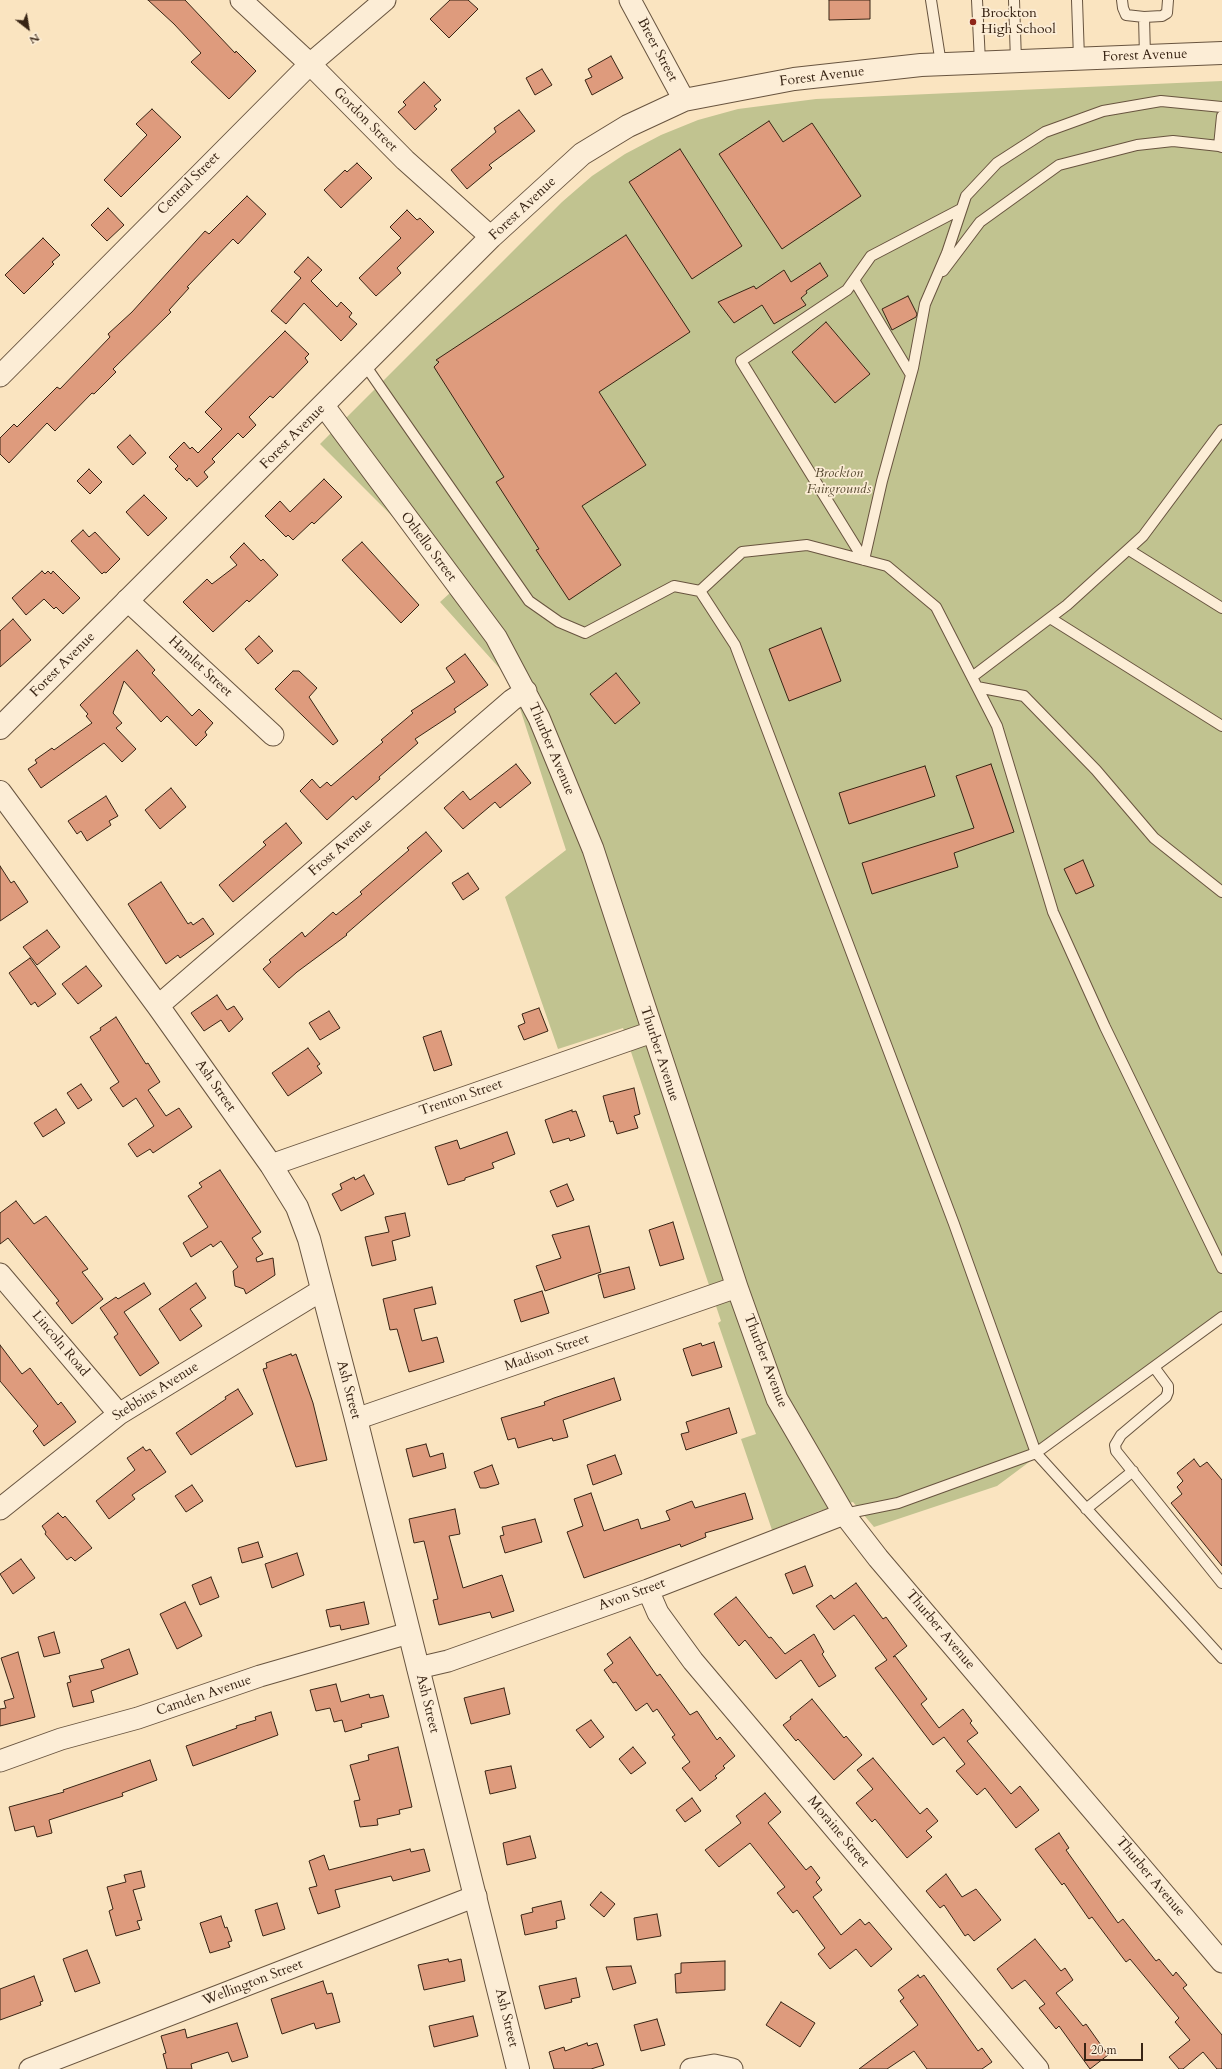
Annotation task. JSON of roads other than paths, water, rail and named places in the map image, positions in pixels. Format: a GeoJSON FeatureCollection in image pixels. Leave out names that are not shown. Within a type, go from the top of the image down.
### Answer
{"type":"FeatureCollection","features":[{"type":"Feature","properties":{"kind":"street","name":"Gordon Street"},"geometry":{"type":"LineString","coordinates":[[241,0],[310,64],[405,160],[491,237]]}},
{"type":"Feature","properties":{"kind":"street","name":"Central Street"},"geometry":{"type":"LineString","coordinates":[[0,376],[310,64],[385,0]]}},
{"type":"Feature","properties":{"kind":"street","name":"Breer Street"},"geometry":{"type":"LineString","coordinates":[[630,0],[684,100]]}},
{"type":"Feature","properties":{"kind":"street","name":"Forest Avenue"},"geometry":{"type":"LineString","coordinates":[[0,728],[127,600],[365,365],[491,237],[582,154],[628,126],[684,100],[794,78],[941,64],[1222,53]]}},
{"type":"Feature","properties":{"kind":"street","name":"Othello Street"},"geometry":{"type":"LineString","coordinates":[[324,406],[496,637],[526,691]]}},
{"type":"Feature","properties":{"kind":"street","name":"Hamlet Street"},"geometry":{"type":"LineString","coordinates":[[127,600],[273,734]]}},
{"type":"Feature","properties":{"kind":"street","name":"Frost Avenue"},"geometry":{"type":"LineString","coordinates":[[158,1006],[512,700],[526,691]]}},
{"type":"Feature","properties":{"kind":"street","name":"Thurber Avenue"},"geometry":{"type":"LineString","coordinates":[[526,691],[539,718],[593,849],[737,1287],[777,1399],[844,1514],[878,1558],[1222,1962]]}},
{"type":"Feature","properties":{"kind":"street","name":"Ash Street"},"geometry":{"type":"LineString","coordinates":[[0,792],[158,1006],[271,1165],[297,1207],[310,1239],[476,1896],[518,2069]]}},
{"type":"Feature","properties":{"kind":"street","name":"Trenton Street"},"geometry":{"type":"LineString","coordinates":[[271,1165],[652,1032]]}},
{"type":"Feature","properties":{"kind":"street","name":"Lincoln Road"},"geometry":{"type":"LineString","coordinates":[[0,1274],[119,1414]]}},
{"type":"Feature","properties":{"kind":"street","name":"Madison Street"},"geometry":{"type":"LineString","coordinates":[[356,1419],[737,1287]]}},
{"type":"Feature","properties":{"kind":"street","name":"Stebbins Avenue"},"geometry":{"type":"LineString","coordinates":[[0,1509],[119,1414],[322,1290]]}},
{"type":"Feature","properties":{"kind":"street","name":"Avon Street"},"geometry":{"type":"LineString","coordinates":[[418,1668],[448,1661],[648,1590],[844,1514]]}},
{"type":"Feature","properties":{"kind":"street","name":"Moraine Street"},"geometry":{"type":"LineString","coordinates":[[648,1590],[658,1613],[693,1661],[1038,2069]]}},
{"type":"Feature","properties":{"kind":"street","name":"Camden Avenue"},"geometry":{"type":"LineString","coordinates":[[0,1761],[61,1739],[138,1718],[260,1676],[409,1633]]}},
{"type":"Feature","properties":{"kind":"street","name":"Wellington Street"},"geometry":{"type":"LineString","coordinates":[[30,2069],[476,1896]]}},
{"type":"Feature","properties":{"kind":"street"},"geometry":{"type":"LineString","coordinates":[[692,2069],[714,2065],[732,2069]]}},
{"type":"Feature","properties":{"kind":"lane"},"geometry":{"type":"LineString","coordinates":[[931,0],[941,64]]}},
{"type":"Feature","properties":{"kind":"lane"},"geometry":{"type":"LineString","coordinates":[[977,0],[980,62]]}},
{"type":"Feature","properties":{"kind":"lane"},"geometry":{"type":"LineString","coordinates":[[1014,0],[1016,61]]}},
{"type":"Feature","properties":{"kind":"lane"},"geometry":{"type":"LineString","coordinates":[[1076,0],[1079,58]]}},
{"type":"Feature","properties":{"kind":"lane"},"geometry":{"type":"LineString","coordinates":[[1122,0],[1126,15],[1144,17],[1162,16],[1167,13],[1168,0]]}},
{"type":"Feature","properties":{"kind":"lane"},"geometry":{"type":"LineString","coordinates":[[1144,17],[1145,56]]}},
{"type":"Feature","properties":{"kind":"lane"},"geometry":{"type":"LineString","coordinates":[[864,560],[882,481],[911,375],[924,304],[947,252],[966,196],[997,163],[1046,132],[1103,111],[1161,101],[1222,108]]}},
{"type":"Feature","properties":{"kind":"lane"},"geometry":{"type":"LineString","coordinates":[[932,287],[980,222],[1059,165],[1137,145],[1173,142],[1220,146],[1222,116]]}},
{"type":"Feature","properties":{"kind":"lane"},"geometry":{"type":"LineString","coordinates":[[864,560],[742,362],[847,290],[871,256],[961,209]]}},
{"type":"Feature","properties":{"kind":"lane"},"geometry":{"type":"LineString","coordinates":[[854,280],[911,375]]}},
{"type":"Feature","properties":{"kind":"lane"},"geometry":{"type":"LineString","coordinates":[[365,365],[529,602],[559,622],[585,633],[674,586],[700,591],[735,646],[954,1224],[1036,1453],[1222,1658]]}},
{"type":"Feature","properties":{"kind":"lane"},"geometry":{"type":"LineString","coordinates":[[972,677],[1068,605],[1143,536],[1222,430]]}},
{"type":"Feature","properties":{"kind":"lane"},"geometry":{"type":"LineString","coordinates":[[700,591],[742,552],[808,545],[887,566],[936,607],[997,726],[1053,912],[1105,1027],[1222,1268]]}},
{"type":"Feature","properties":{"kind":"lane"},"geometry":{"type":"LineString","coordinates":[[1128,550],[1222,608]]}},
{"type":"Feature","properties":{"kind":"lane"},"geometry":{"type":"LineString","coordinates":[[1050,618],[1222,726]]}},
{"type":"Feature","properties":{"kind":"lane"},"geometry":{"type":"LineString","coordinates":[[977,687],[1024,696],[1096,770],[1154,838],[1222,892]]}},
{"type":"Feature","properties":{"kind":"lane"},"geometry":{"type":"LineString","coordinates":[[844,1514],[898,1503],[1036,1453],[1222,1317]]}},
{"type":"Feature","properties":{"kind":"lane"},"geometry":{"type":"LineString","coordinates":[[1154,1367],[1168,1386],[1166,1397],[1121,1435],[1115,1445],[1116,1451],[1222,1583]]}},
{"type":"Feature","properties":{"kind":"lane"},"geometry":{"type":"LineString","coordinates":[[1086,1509],[1133,1471]]}},
{"type":"Feature","properties":{"kind":"place","name":"Brockton High School"},"geometry":{"type":"Point","coordinates":[973,22]}},
{"type":"Feature","properties":{"kind":"park label","name":"Brockton Fairgrounds"},"geometry":{"type":"Point","coordinates":[839,482]}}]}
